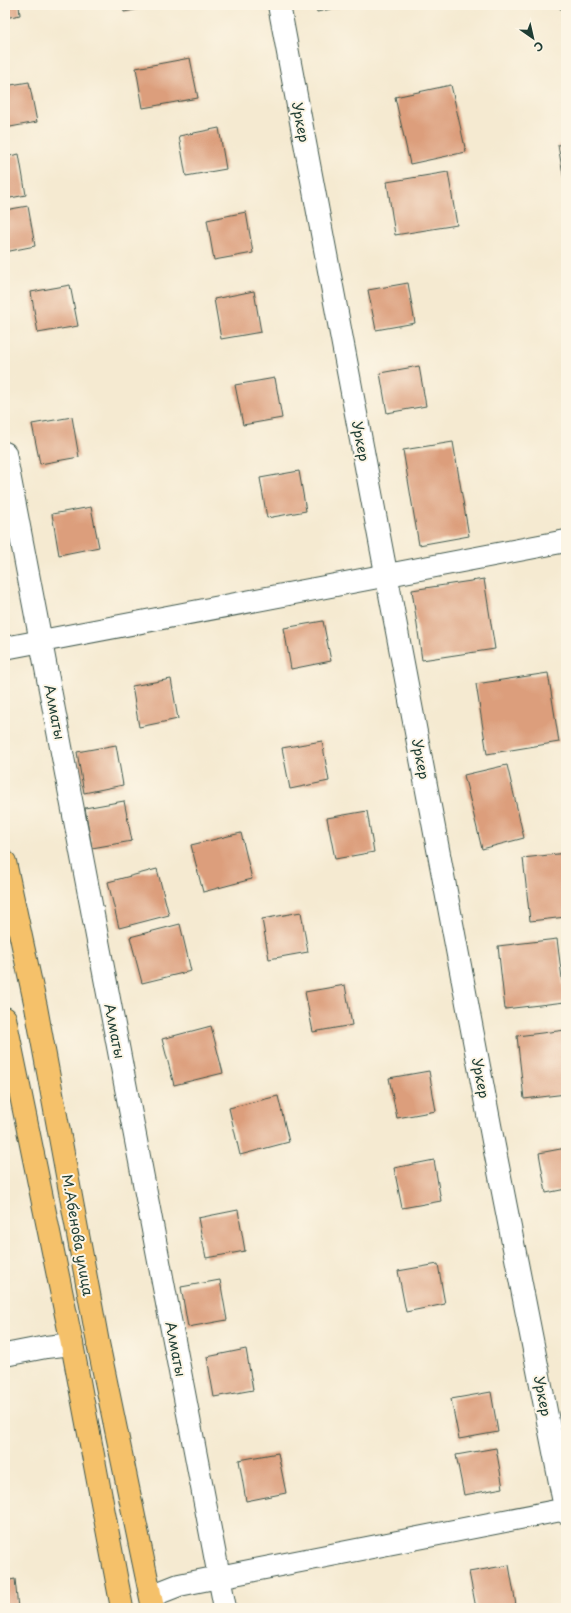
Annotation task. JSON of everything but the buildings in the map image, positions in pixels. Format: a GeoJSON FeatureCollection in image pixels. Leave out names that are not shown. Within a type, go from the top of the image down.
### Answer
{"type":"FeatureCollection","features":[{"type":"Feature","properties":{"kind":"main road","name":"М.Абенова улица"},"geometry":{"type":"LineString","coordinates":[[5,862],[36,1007],[98,1343],[152,1602]]}},
{"type":"Feature","properties":{"kind":"main road","name":"М.Абенова улица"},"geometry":{"type":"LineString","coordinates":[[5,1018],[72,1344],[122,1608]]}},
{"type":"Feature","properties":{"kind":"street","name":"Уркер"},"geometry":{"type":"LineString","coordinates":[[279,5],[495,1148],[566,1510]]}},
{"type":"Feature","properties":{"kind":"street","name":"Алматы"},"geometry":{"type":"LineString","coordinates":[[5,454],[225,1608]]}},
{"type":"Feature","properties":{"kind":"street"},"geometry":{"type":"LineString","coordinates":[[5,648],[566,541]]}},
{"type":"Feature","properties":{"kind":"street"},"geometry":{"type":"LineString","coordinates":[[5,1355],[46,1347],[72,1344]]}},
{"type":"Feature","properties":{"kind":"street"},"geometry":{"type":"LineString","coordinates":[[152,1602],[179,1585],[566,1510]]}}]}
